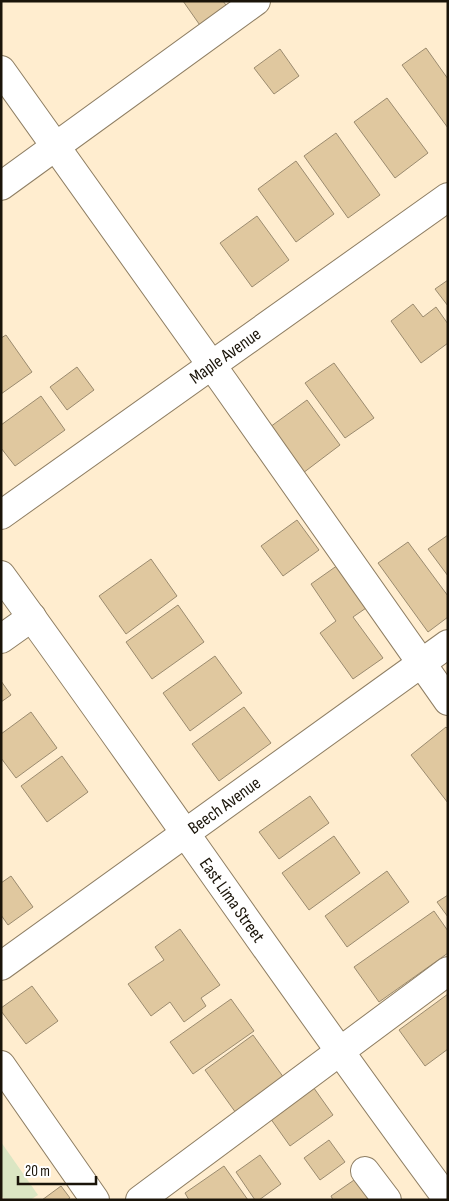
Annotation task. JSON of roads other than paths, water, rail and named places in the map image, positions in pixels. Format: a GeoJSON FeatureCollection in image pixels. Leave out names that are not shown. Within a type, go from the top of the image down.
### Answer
{"type":"FeatureCollection","features":[{"type":"Feature","properties":{"kind":"street"},"geometry":{"type":"LineString","coordinates":[[1,186],[256,1]]}},
{"type":"Feature","properties":{"kind":"street"},"geometry":{"type":"LineString","coordinates":[[1,70],[212,365],[448,701]]}},
{"type":"Feature","properties":{"kind":"street","name":"Maple Avenue"},"geometry":{"type":"LineString","coordinates":[[1,514],[448,197]]}},
{"type":"Feature","properties":{"kind":"street","name":"East Lima Street"},"geometry":{"type":"LineString","coordinates":[[1,575],[340,1051],[435,1195]]}},
{"type":"Feature","properties":{"kind":"street"},"geometry":{"type":"LineString","coordinates":[[1,639],[32,617]]}},
{"type":"Feature","properties":{"kind":"street","name":"Beech Avenue"},"geometry":{"type":"LineString","coordinates":[[1,966],[448,644]]}},
{"type":"Feature","properties":{"kind":"street"},"geometry":{"type":"LineString","coordinates":[[140,1200],[448,971]]}},
{"type":"Feature","properties":{"kind":"street"},"geometry":{"type":"LineString","coordinates":[[1,1065],[95,1200]]}},
{"type":"Feature","properties":{"kind":"street"},"geometry":{"type":"LineString","coordinates":[[365,1171],[387,1200]]}}]}
